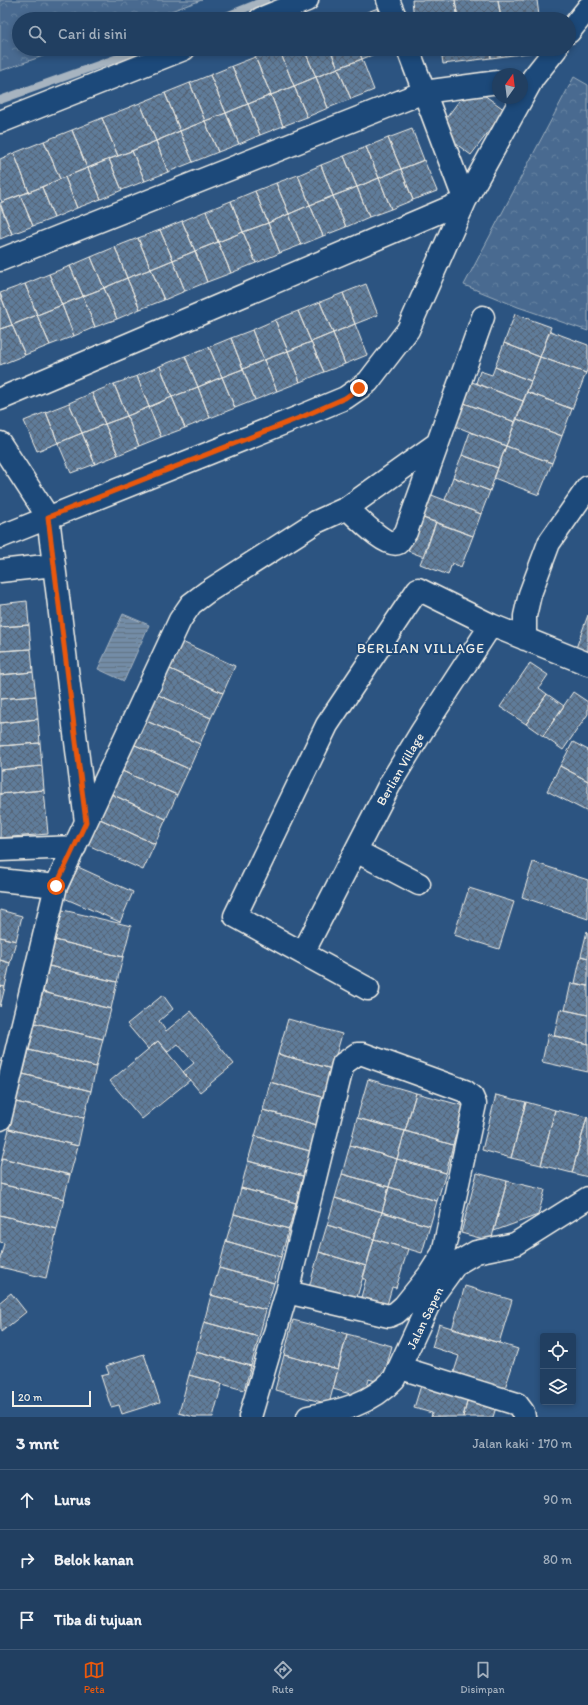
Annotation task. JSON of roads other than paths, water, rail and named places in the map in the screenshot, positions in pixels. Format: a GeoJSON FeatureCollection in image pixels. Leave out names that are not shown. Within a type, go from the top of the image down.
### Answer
{"type":"FeatureCollection","features":[{"type":"Feature","properties":{"kind":"street"},"geometry":{"type":"LineString","coordinates":[[277,12],[307,0]]}},
{"type":"Feature","properties":{"kind":"street"},"geometry":{"type":"LineString","coordinates":[[388,0],[393,12]]}},
{"type":"Feature","properties":{"kind":"street"},"geometry":{"type":"LineString","coordinates":[[576,23],[588,8]]}},
{"type":"Feature","properties":{"kind":"street"},"geometry":{"type":"LineString","coordinates":[[0,122],[166,56]]}},
{"type":"Feature","properties":{"kind":"street"},"geometry":{"type":"LineString","coordinates":[[411,56],[465,201]]}},
{"type":"Feature","properties":{"kind":"street"},"geometry":{"type":"LineString","coordinates":[[528,79],[549,56]]}},
{"type":"Feature","properties":{"kind":"street"},"geometry":{"type":"LineString","coordinates":[[0,260],[424,92],[492,83]]}},
{"type":"Feature","properties":{"kind":"street"},"geometry":{"type":"LineString","coordinates":[[0,537],[304,416],[345,398],[368,382],[408,330],[465,201],[515,104]]}},
{"type":"Feature","properties":{"kind":"street"},"geometry":{"type":"LineString","coordinates":[[0,399],[465,201]]}},
{"type":"Feature","properties":{"kind":"street"},"geometry":{"type":"LineString","coordinates":[[347,508],[380,538],[392,544],[398,543],[406,532],[483,317]]}},
{"type":"Feature","properties":{"kind":"street"},"geometry":{"type":"LineString","coordinates":[[0,443],[48,517],[86,822]]}},
{"type":"Feature","properties":{"kind":"street"},"geometry":{"type":"LineString","coordinates":[[0,1119],[56,886],[180,620],[191,604],[207,592],[316,522],[347,508],[438,444]]}},
{"type":"Feature","properties":{"kind":"street"},"geometry":{"type":"LineString","coordinates":[[525,639],[525,616],[530,594],[549,543],[588,487]]}},
{"type":"Feature","properties":{"kind":"street"},"geometry":{"type":"LineString","coordinates":[[0,570],[54,565]]}},
{"type":"Feature","properties":{"kind":"street"},"geometry":{"type":"LineString","coordinates":[[368,989],[235,916],[327,725],[418,589],[491,625],[588,664]]}},
{"type":"Feature","properties":{"kind":"street","name":"Berlian Village"},"geometry":{"type":"LineString","coordinates":[[303,953],[395,776],[491,625]]}},
{"type":"Feature","properties":{"kind":"street"},"geometry":{"type":"LineString","coordinates":[[0,850],[75,847]]}},
{"type":"Feature","properties":{"kind":"street"},"geometry":{"type":"LineString","coordinates":[[356,851],[419,884]]}},
{"type":"Feature","properties":{"kind":"street"},"geometry":{"type":"LineString","coordinates":[[0,880],[56,886]]}},
{"type":"Feature","properties":{"kind":"street"},"geometry":{"type":"LineString","coordinates":[[250,1417],[287,1292],[343,1064],[357,1054],[363,1054],[465,1091],[472,1097],[475,1104],[443,1253],[429,1275],[404,1306],[396,1313],[389,1316],[287,1292]]}},
{"type":"Feature","properties":{"kind":"street","name":"Jalan Sapen"},"geometry":{"type":"LineString","coordinates":[[308,1417],[336,1412],[364,1403],[384,1390],[394,1380],[401,1368],[432,1297],[456,1264],[476,1252],[515,1244],[588,1198]]}},
{"type":"Feature","properties":{"kind":"street"},"geometry":{"type":"LineString","coordinates":[[401,1368],[517,1404],[523,1412],[524,1417]]}},
{"type":"Feature","properties":{"kind":"waterway"},"geometry":{"type":"LineString","coordinates":[[236,12],[266,0]]}},
{"type":"Feature","properties":{"kind":"waterway"},"geometry":{"type":"LineString","coordinates":[[0,100],[123,56]]}},
{"type":"Feature","properties":{"kind":"district","name":"BERLIAN VILLAGE"},"geometry":{"type":"Point","coordinates":[421,648]}}]}
